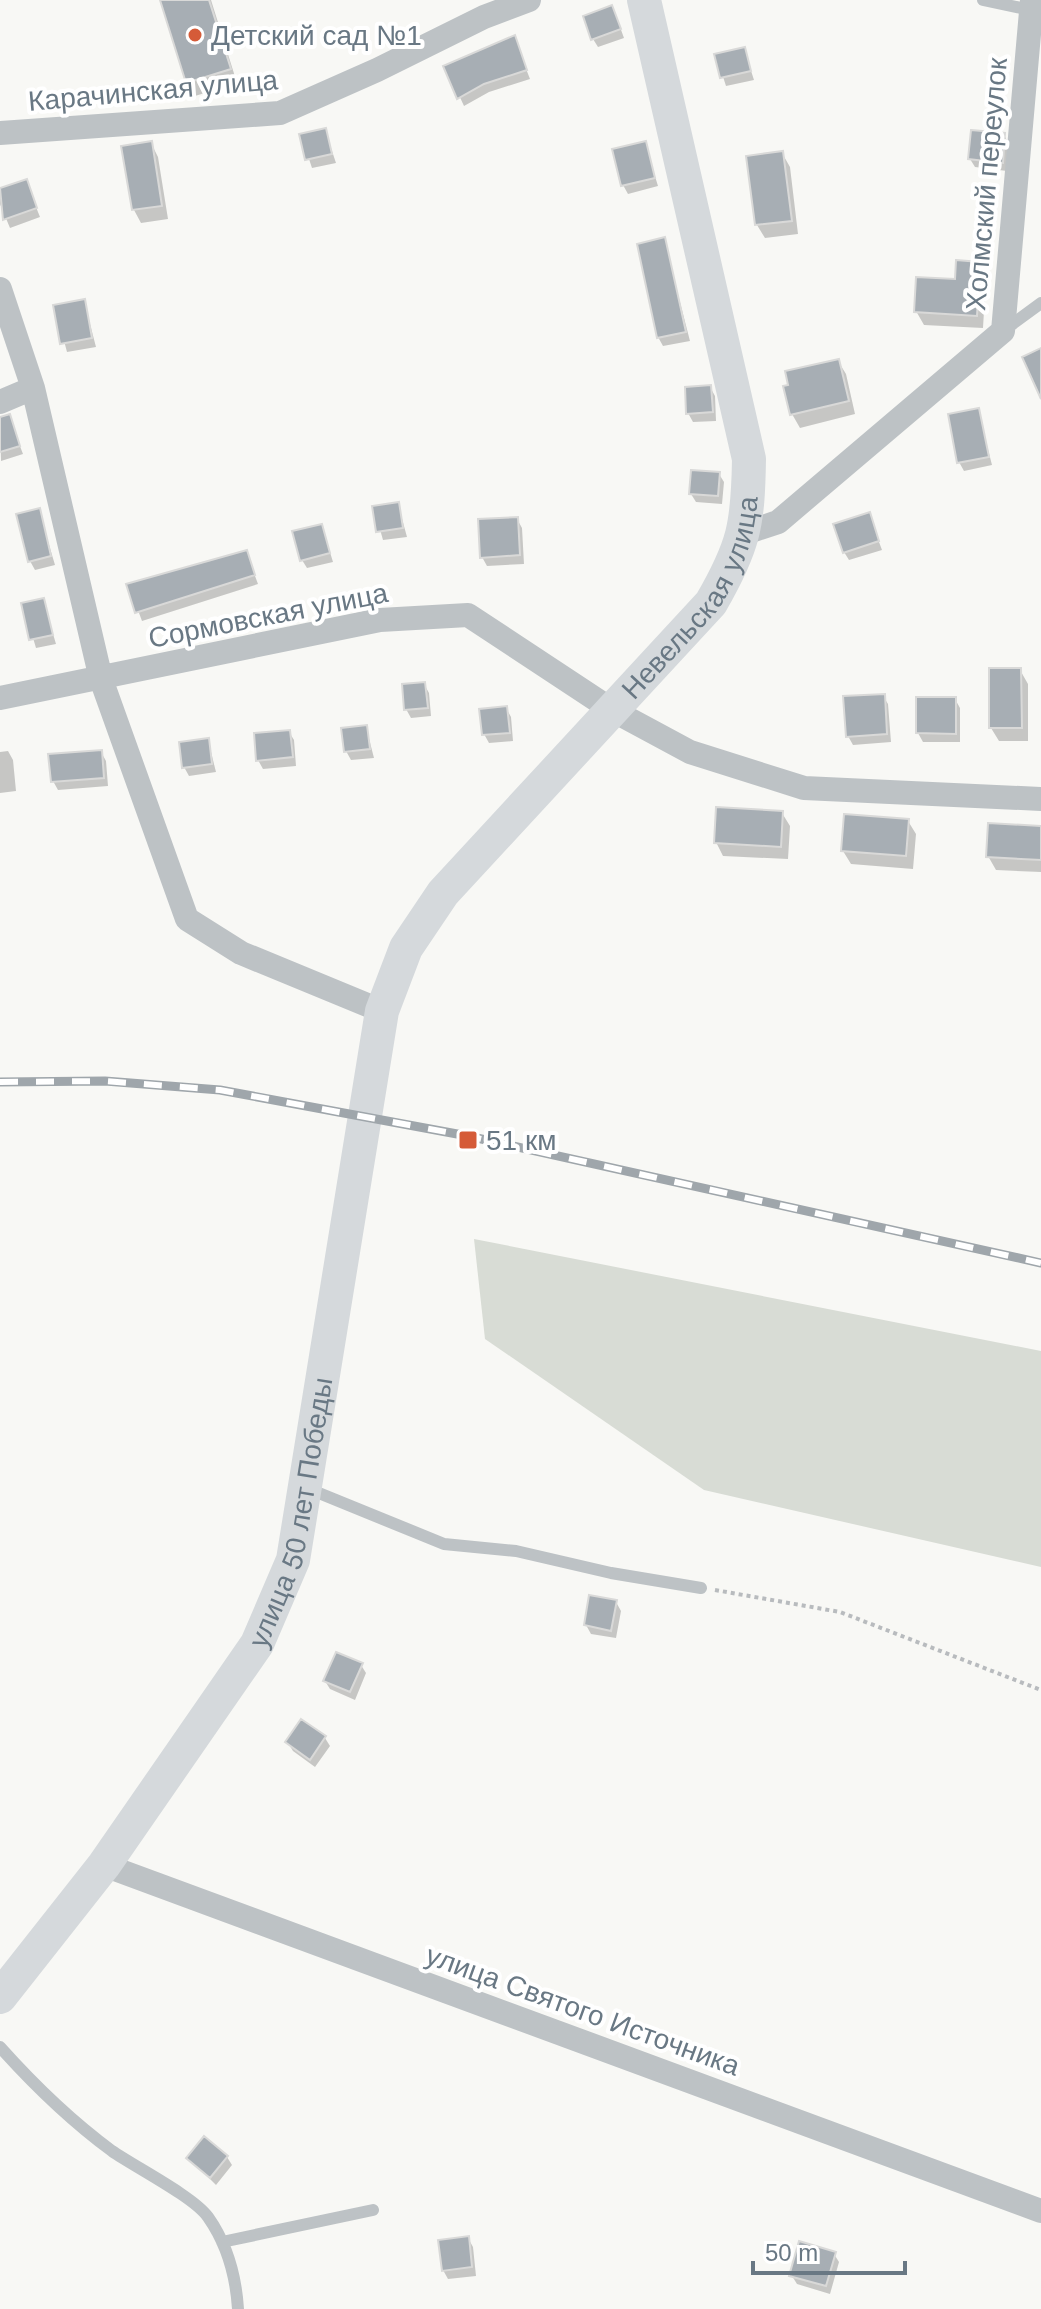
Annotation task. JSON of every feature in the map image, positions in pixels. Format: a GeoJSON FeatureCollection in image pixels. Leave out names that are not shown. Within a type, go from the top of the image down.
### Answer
{"type":"FeatureCollection","features":[{"type":"Feature","properties":{"kind":"street","name":"Карачинская улица"},"geometry":{"type":"LineString","coordinates":[[0,133],[280,113],[484,17],[529,0]]}},
{"type":"Feature","properties":{"kind":"street","name":"Невельская улица"},"geometry":{"type":"LineString","coordinates":[[366,1116],[382,1011],[406,948],[443,893],[711,603],[736,560],[745,533],[749,459],[644,0]]}},
{"type":"Feature","properties":{"kind":"street","name":"Холмский переулок"},"geometry":{"type":"LineString","coordinates":[[745,533],[778,522],[1003,331],[1035,8]]}},
{"type":"Feature","properties":{"kind":"street"},"geometry":{"type":"LineString","coordinates":[[0,289],[33,388],[101,679],[187,919],[241,953],[382,1011]]}},
{"type":"Feature","properties":{"kind":"street"},"geometry":{"type":"LineString","coordinates":[[0,402],[33,388]]}},
{"type":"Feature","properties":{"kind":"street","name":"Сормовская улица"},"geometry":{"type":"LineString","coordinates":[[0,698],[380,620],[468,615],[612,710],[690,752],[804,788],[1041,799]]}},
{"type":"Feature","properties":{"kind":"street","name":"улица 50 лет Победы"},"geometry":{"type":"LineString","coordinates":[[0,1997],[104,1865],[257,1644],[293,1560],[366,1116]]}},
{"type":"Feature","properties":{"kind":"street","name":"улица Святого Источника"},"geometry":{"type":"LineString","coordinates":[[104,1865],[1041,2211]]}},
{"type":"Feature","properties":{"kind":"lane"},"geometry":{"type":"LineString","coordinates":[[983,0],[1035,8]]}},
{"type":"Feature","properties":{"kind":"lane"},"geometry":{"type":"LineString","coordinates":[[1003,331],[1041,303]]}},
{"type":"Feature","properties":{"kind":"lane"},"geometry":{"type":"LineString","coordinates":[[306,1488],[444,1544],[516,1551],[611,1573],[701,1588]]}},
{"type":"Feature","properties":{"kind":"lane"},"geometry":{"type":"LineString","coordinates":[[0,2047],[43,2095],[111,2150],[206,2214],[222,2242],[236,2284],[238,2309]]}},
{"type":"Feature","properties":{"kind":"lane"},"geometry":{"type":"LineString","coordinates":[[222,2242],[373,2210]]}},
{"type":"Feature","properties":{"kind":"path"},"geometry":{"type":"LineString","coordinates":[[701,1588],[840,1612],[1041,1690]]}},
{"type":"Feature","properties":{"kind":"shaded area"},"geometry":{"type":"Polygon","coordinates":[[[474,1239],[1041,1351],[1041,1567],[704,1490],[485,1339],[474,1239]]]}},
{"type":"Feature","properties":{"kind":"building","name":"Детский сад №1"},"geometry":{"type":"Polygon","coordinates":[[[160,0],[209,0],[231,69],[186,83],[160,0]]]}},
{"type":"Feature","properties":{"kind":"building"},"geometry":{"type":"Polygon","coordinates":[[[612,5],[621,29],[591,40],[583,16],[612,5]]]}},
{"type":"Feature","properties":{"kind":"building"},"geometry":{"type":"Polygon","coordinates":[[[515,35],[527,70],[484,84],[457,99],[443,66],[515,35]]]}},
{"type":"Feature","properties":{"kind":"building"},"geometry":{"type":"Polygon","coordinates":[[[745,47],[751,71],[720,78],[714,54],[745,47]]]}},
{"type":"Feature","properties":{"kind":"building"},"geometry":{"type":"Polygon","coordinates":[[[326,128],[332,154],[305,160],[299,134],[326,128]]]}},
{"type":"Feature","properties":{"kind":"building"},"geometry":{"type":"Polygon","coordinates":[[[971,130],[1005,133],[1003,163],[968,159],[971,130]]]}},
{"type":"Feature","properties":{"kind":"building"},"geometry":{"type":"Polygon","coordinates":[[[152,141],[162,206],[132,210],[121,146],[152,141]]]}},
{"type":"Feature","properties":{"kind":"building"},"geometry":{"type":"Polygon","coordinates":[[[646,141],[655,178],[621,186],[612,149],[646,141]]]}},
{"type":"Feature","properties":{"kind":"building"},"geometry":{"type":"Polygon","coordinates":[[[783,151],[792,221],[755,225],[746,156],[783,151]]]}},
{"type":"Feature","properties":{"kind":"building"},"geometry":{"type":"Polygon","coordinates":[[[27,179],[37,208],[3,220],[0,188],[27,179]]]}},
{"type":"Feature","properties":{"kind":"building"},"geometry":{"type":"Polygon","coordinates":[[[665,237],[686,332],[657,338],[637,244],[665,237]]]}},
{"type":"Feature","properties":{"kind":"building"},"geometry":{"type":"Polygon","coordinates":[[[956,260],[980,262],[977,316],[914,312],[916,277],[955,279],[956,260]]]}},
{"type":"Feature","properties":{"kind":"building"},"geometry":{"type":"Polygon","coordinates":[[[85,299],[92,338],[60,344],[53,305],[85,299]]]}},
{"type":"Feature","properties":{"kind":"building"},"geometry":{"type":"Polygon","coordinates":[[[1041,348],[1041,399],[1022,357],[1041,348]]]}},
{"type":"Feature","properties":{"kind":"building"},"geometry":{"type":"Polygon","coordinates":[[[839,359],[849,401],[790,415],[783,386],[788,385],[785,371],[839,359]]]}},
{"type":"Feature","properties":{"kind":"building"},"geometry":{"type":"Polygon","coordinates":[[[711,385],[713,412],[686,414],[685,387],[711,385]]]}},
{"type":"Feature","properties":{"kind":"building"},"geometry":{"type":"Polygon","coordinates":[[[979,408],[989,457],[957,463],[948,414],[979,408]]]}},
{"type":"Feature","properties":{"kind":"building"},"geometry":{"type":"Polygon","coordinates":[[[10,414],[20,446],[0,452],[0,417],[10,414]]]}},
{"type":"Feature","properties":{"kind":"building"},"geometry":{"type":"Polygon","coordinates":[[[691,470],[720,472],[718,496],[689,494],[691,470]]]}},
{"type":"Feature","properties":{"kind":"building"},"geometry":{"type":"Polygon","coordinates":[[[399,502],[403,528],[376,532],[372,506],[399,502]]]}},
{"type":"Feature","properties":{"kind":"building"},"geometry":{"type":"Polygon","coordinates":[[[40,508],[51,556],[28,562],[16,514],[40,508]]]}},
{"type":"Feature","properties":{"kind":"building"},"geometry":{"type":"Polygon","coordinates":[[[870,512],[879,541],[843,553],[833,524],[870,512]]]}},
{"type":"Feature","properties":{"kind":"building"},"geometry":{"type":"Polygon","coordinates":[[[518,517],[520,555],[480,558],[478,519],[518,517]]]}},
{"type":"Feature","properties":{"kind":"building"},"geometry":{"type":"Polygon","coordinates":[[[322,524],[330,553],[300,561],[292,531],[322,524]]]}},
{"type":"Feature","properties":{"kind":"building"},"geometry":{"type":"Polygon","coordinates":[[[247,550],[255,575],[135,613],[126,584],[247,550]]]}},
{"type":"Feature","properties":{"kind":"building"},"geometry":{"type":"Polygon","coordinates":[[[44,598],[53,635],[29,640],[21,603],[44,598]]]}},
{"type":"Feature","properties":{"kind":"building"},"geometry":{"type":"Polygon","coordinates":[[[989,668],[1021,668],[1022,728],[989,728],[989,668]]]}},
{"type":"Feature","properties":{"kind":"building"},"geometry":{"type":"Polygon","coordinates":[[[425,682],[428,708],[404,710],[402,684],[425,682]]]}},
{"type":"Feature","properties":{"kind":"building"},"geometry":{"type":"Polygon","coordinates":[[[885,694],[887,734],[846,737],[843,696],[885,694]]]}},
{"type":"Feature","properties":{"kind":"building"},"geometry":{"type":"Polygon","coordinates":[[[916,697],[956,697],[956,734],[916,733],[916,697]]]}},
{"type":"Feature","properties":{"kind":"building"},"geometry":{"type":"Polygon","coordinates":[[[507,706],[510,733],[482,735],[479,709],[507,706]]]}},
{"type":"Feature","properties":{"kind":"building"},"geometry":{"type":"Polygon","coordinates":[[[367,725],[370,749],[344,752],[341,728],[367,725]]]}},
{"type":"Feature","properties":{"kind":"building"},"geometry":{"type":"Polygon","coordinates":[[[290,730],[293,757],[256,761],[254,733],[290,730]]]}},
{"type":"Feature","properties":{"kind":"building"},"geometry":{"type":"Polygon","coordinates":[[[209,738],[212,764],[182,768],[179,742],[209,738]]]}},
{"type":"Feature","properties":{"kind":"building"},"geometry":{"type":"Polygon","coordinates":[[[102,750],[104,778],[51,782],[48,754],[102,750]]]}},
{"type":"Feature","properties":{"kind":"building"},"geometry":{"type":"Polygon","coordinates":[[[716,807],[783,811],[781,847],[714,843],[716,807]]]}},
{"type":"Feature","properties":{"kind":"building"},"geometry":{"type":"Polygon","coordinates":[[[844,814],[909,819],[906,856],[841,851],[844,814]]]}},
{"type":"Feature","properties":{"kind":"building"},"geometry":{"type":"Polygon","coordinates":[[[988,823],[1041,826],[1041,860],[986,857],[988,823]]]}},
{"type":"Feature","properties":{"kind":"building"},"geometry":{"type":"Polygon","coordinates":[[[589,1595],[617,1600],[611,1631],[584,1625],[589,1595]]]}},
{"type":"Feature","properties":{"kind":"building"},"geometry":{"type":"Polygon","coordinates":[[[336,1652],[363,1663],[350,1692],[323,1681],[336,1652]]]}},
{"type":"Feature","properties":{"kind":"building"},"geometry":{"type":"Polygon","coordinates":[[[301,1719],[326,1736],[310,1760],[285,1742],[301,1719]]]}},
{"type":"Feature","properties":{"kind":"building"},"geometry":{"type":"Polygon","coordinates":[[[204,2136],[228,2156],[210,2178],[186,2158],[204,2136]]]}},
{"type":"Feature","properties":{"kind":"building"},"geometry":{"type":"Polygon","coordinates":[[[469,2236],[472,2267],[442,2271],[438,2240],[469,2236]]]}},
{"type":"Feature","properties":{"kind":"building"},"geometry":{"type":"Polygon","coordinates":[[[799,2241],[836,2252],[826,2286],[789,2276],[799,2241]]]}},
{"type":"Feature","properties":{"kind":"railway"},"geometry":{"type":"LineString","coordinates":[[0,1082],[105,1081],[220,1090],[468,1136],[1041,1263]]}},
{"type":"Feature","properties":{"kind":"place","name":"Детский сад №1"},"geometry":{"type":"Point","coordinates":[195,35]}},
{"type":"Feature","properties":{"kind":"place","name":"51 км"},"geometry":{"type":"Point","coordinates":[468,1140]}}]}
